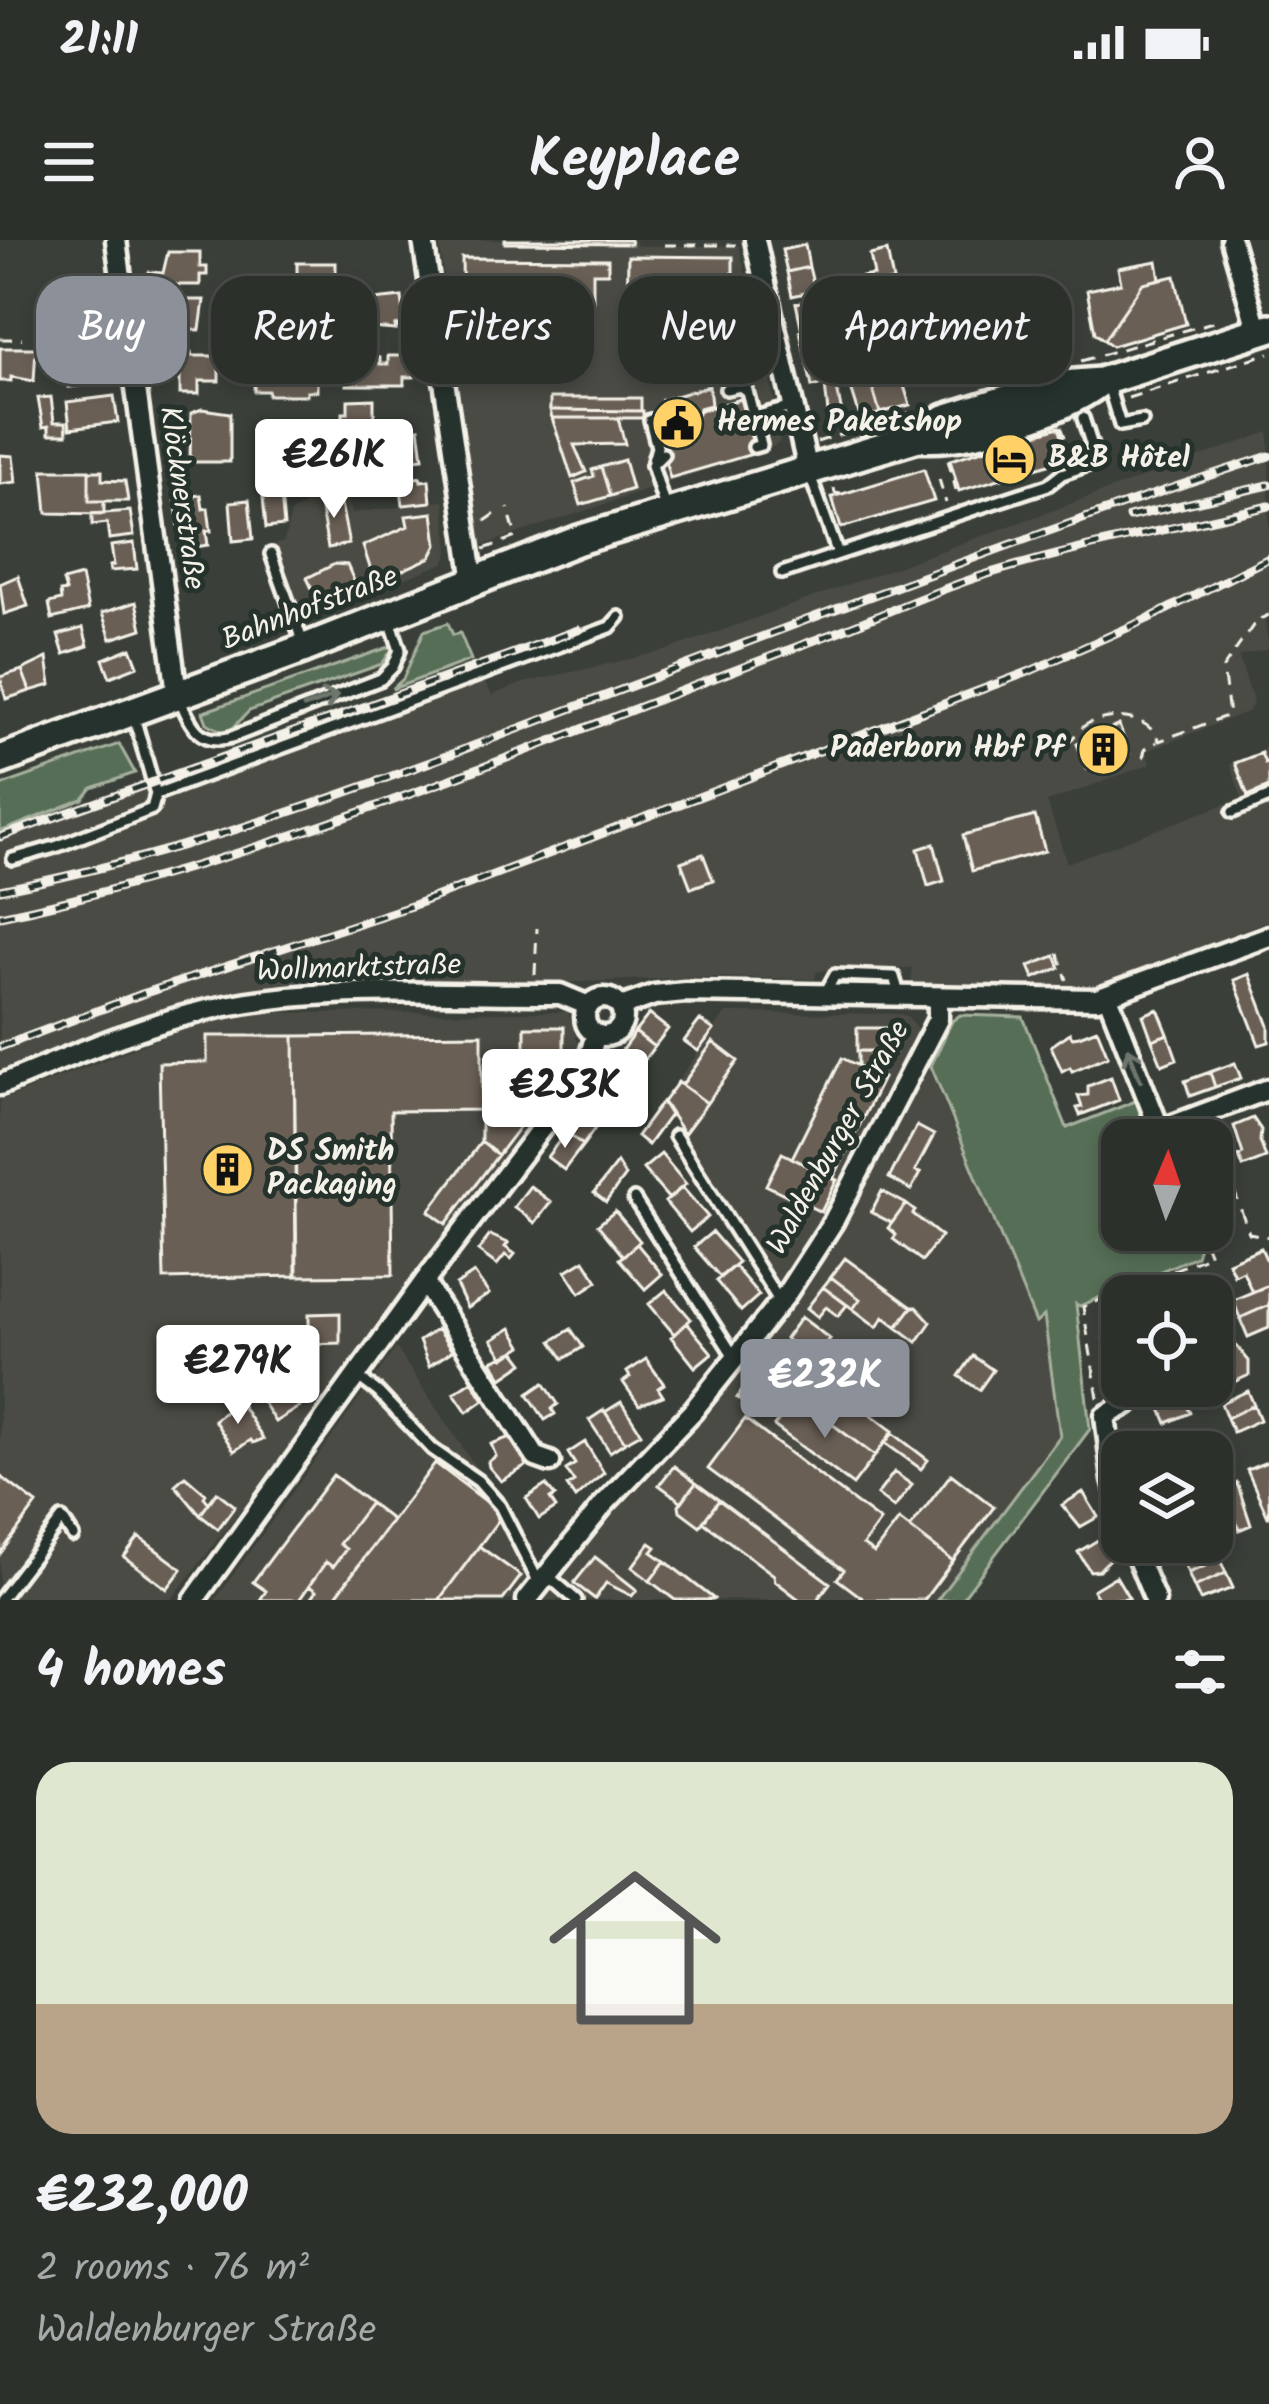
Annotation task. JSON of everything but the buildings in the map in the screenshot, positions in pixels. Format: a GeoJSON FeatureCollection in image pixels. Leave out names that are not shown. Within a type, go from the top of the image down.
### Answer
{"type":"FeatureCollection","features":[{"type":"Feature","properties":{"kind":"main road","name":"Bahnhofstraße"},"geometry":{"type":"LineString","coordinates":[[0,760],[666,511],[918,436],[945,419],[1051,386],[1106,388],[1266,338]]}},
{"type":"Feature","properties":{"kind":"street","name":"Klöcknerstraße"},"geometry":{"type":"LineString","coordinates":[[116,240],[177,693]]}},
{"type":"Feature","properties":{"kind":"street"},"geometry":{"type":"LineString","coordinates":[[423,240],[428,276]]}},
{"type":"Feature","properties":{"kind":"street"},"geometry":{"type":"LineString","coordinates":[[1231,240],[1266,338]]}},
{"type":"Feature","properties":{"kind":"street"},"geometry":{"type":"LineString","coordinates":[[756,243],[808,470]]}},
{"type":"Feature","properties":{"kind":"street"},"geometry":{"type":"LineString","coordinates":[[444,384],[474,582]]}},
{"type":"Feature","properties":{"kind":"street"},"geometry":{"type":"LineString","coordinates":[[621,1007],[621,1026],[605,1036],[596,1034],[586,1022],[589,1006],[605,998],[621,1007],[671,992],[1108,998],[1269,937]]}},
{"type":"Feature","properties":{"kind":"street","name":"Wollmarktstraße"},"geometry":{"type":"LineString","coordinates":[[0,1085],[135,1031],[229,1005],[330,995],[560,994],[589,1006]]}},
{"type":"Feature","properties":{"kind":"street","name":"Waldenburger Straße"},"geometry":{"type":"LineString","coordinates":[[538,1586],[780,1302],[833,1222],[938,1019],[938,998]]}},
{"type":"Feature","properties":{"kind":"street"},"geometry":{"type":"LineString","coordinates":[[1108,998],[1160,1130],[1269,1089]]}},
{"type":"Feature","properties":{"kind":"street"},"geometry":{"type":"LineString","coordinates":[[194,1600],[424,1282],[585,1071],[596,1034]]}},
{"type":"Feature","properties":{"kind":"street"},"geometry":{"type":"LineString","coordinates":[[424,1282],[536,1456],[550,1462]]}},
{"type":"Feature","properties":{"kind":"street"},"geometry":{"type":"LineString","coordinates":[[1107,1431],[1105,1416],[1122,1407]]}},
{"type":"Feature","properties":{"kind":"street"},"geometry":{"type":"LineString","coordinates":[[1140,1563],[1155,1600]]}},
{"type":"Feature","properties":{"kind":"lane"},"geometry":{"type":"LineString","coordinates":[[743,384],[761,445],[754,447]]}},
{"type":"Feature","properties":{"kind":"lane"},"geometry":{"type":"LineString","coordinates":[[726,389],[743,388]]}},
{"type":"Feature","properties":{"kind":"lane"},"geometry":{"type":"LineString","coordinates":[[1106,388],[1120,425],[1142,421]]}},
{"type":"Feature","properties":{"kind":"lane"},"geometry":{"type":"LineString","coordinates":[[751,417],[792,407]]}},
{"type":"Feature","properties":{"kind":"lane"},"geometry":{"type":"LineString","coordinates":[[782,573],[1048,485],[1061,474],[1097,462],[1083,418]]}},
{"type":"Feature","properties":{"kind":"lane"},"geometry":{"type":"LineString","coordinates":[[650,420],[656,448],[652,465],[666,511]]}},
{"type":"Feature","properties":{"kind":"lane"},"geometry":{"type":"LineString","coordinates":[[652,465],[663,454]]}},
{"type":"Feature","properties":{"kind":"lane"},"geometry":{"type":"LineString","coordinates":[[808,470],[838,554]]}},
{"type":"Feature","properties":{"kind":"lane"},"geometry":{"type":"LineString","coordinates":[[655,478],[669,474]]}},
{"type":"Feature","properties":{"kind":"lane"},"geometry":{"type":"LineString","coordinates":[[271,554],[305,648]]}},
{"type":"Feature","properties":{"kind":"lane"},"geometry":{"type":"LineString","coordinates":[[177,693],[199,735],[210,740],[232,737],[381,679],[400,650],[388,616]]}},
{"type":"Feature","properties":{"kind":"lane"},"geometry":{"type":"LineString","coordinates":[[156,794],[610,627],[620,617]]}},
{"type":"Feature","properties":{"kind":"lane"},"geometry":{"type":"LineString","coordinates":[[14,859],[152,809],[156,794],[136,724]]}},
{"type":"Feature","properties":{"kind":"lane"},"geometry":{"type":"LineString","coordinates":[[1233,812],[1269,797]]}},
{"type":"Feature","properties":{"kind":"lane"},"geometry":{"type":"LineString","coordinates":[[675,1136],[780,1302]]}},
{"type":"Feature","properties":{"kind":"lane"},"geometry":{"type":"LineString","coordinates":[[634,1199],[735,1358]]}},
{"type":"Feature","properties":{"kind":"lane"},"geometry":{"type":"LineString","coordinates":[[357,1376],[432,1449],[478,1481],[500,1506],[538,1586],[576,1600]]}},
{"type":"Feature","properties":{"kind":"lane"},"geometry":{"type":"LineString","coordinates":[[0,1600],[62,1519],[74,1536]]}},
{"type":"Feature","properties":{"kind":"path"},"geometry":{"type":"LineString","coordinates":[[664,245],[756,243]]}},
{"type":"Feature","properties":{"kind":"path"},"geometry":{"type":"LineString","coordinates":[[395,328],[401,328]]}},
{"type":"Feature","properties":{"kind":"path"},"geometry":{"type":"LineString","coordinates":[[1106,388],[1266,338]]}},
{"type":"Feature","properties":{"kind":"path"},"geometry":{"type":"LineString","coordinates":[[0,339],[22,339]]}},
{"type":"Feature","properties":{"kind":"path"},"geometry":{"type":"LineString","coordinates":[[1059,418],[1077,469]]}},
{"type":"Feature","properties":{"kind":"path"},"geometry":{"type":"LineString","coordinates":[[945,453],[956,490]]}},
{"type":"Feature","properties":{"kind":"path"},"geometry":{"type":"LineString","coordinates":[[939,479],[950,516]]}},
{"type":"Feature","properties":{"kind":"path"},"geometry":{"type":"LineString","coordinates":[[833,486],[835,493],[843,492]]}},
{"type":"Feature","properties":{"kind":"path"},"geometry":{"type":"LineString","coordinates":[[476,544],[483,550],[516,537],[508,508]]}},
{"type":"Feature","properties":{"kind":"path"},"geometry":{"type":"LineString","coordinates":[[481,523],[498,512]]}},
{"type":"Feature","properties":{"kind":"path"},"geometry":{"type":"LineString","coordinates":[[1143,758],[1145,749],[1159,741],[1229,715],[1223,668],[1257,620],[1269,615]]}},
{"type":"Feature","properties":{"kind":"path"},"geometry":{"type":"LineString","coordinates":[[1068,744],[1085,724],[1114,717],[1138,720],[1154,730],[1159,741]]}},
{"type":"Feature","properties":{"kind":"path"},"geometry":{"type":"LineString","coordinates":[[537,928],[538,980]]}},
{"type":"Feature","properties":{"kind":"path"},"geometry":{"type":"LineString","coordinates":[[1058,953],[1067,982]]}},
{"type":"Feature","properties":{"kind":"path"},"geometry":{"type":"LineString","coordinates":[[1208,1112],[1249,1233],[1269,1237]]}},
{"type":"Feature","properties":{"kind":"path"},"geometry":{"type":"LineString","coordinates":[[1163,1275],[1210,1256],[1208,1251]]}},
{"type":"Feature","properties":{"kind":"path"},"geometry":{"type":"LineString","coordinates":[[1101,1300],[1083,1307],[1093,1382],[1101,1405]]}},
{"type":"Feature","properties":{"kind":"path"},"geometry":{"type":"LineString","coordinates":[[1102,1407],[1105,1416]]}},
{"type":"Feature","properties":{"kind":"shaded area"},"geometry":{"type":"Polygon","coordinates":[[[439,240],[634,240],[637,246],[739,246],[746,276],[618,276],[618,384],[770,384],[781,431],[779,442],[480,546],[458,384],[594,384],[594,276],[444,276],[439,240]]]}},
{"type":"Feature","properties":{"kind":"shaded area"},"geometry":{"type":"Polygon","coordinates":[[[1269,432],[1269,616],[1264,618],[1269,649],[1238,656],[1253,701],[1249,711],[1146,751],[1150,764],[1047,802],[1067,863],[1242,798],[1230,764],[1261,752],[1269,740],[1269,920],[1101,985],[1064,988],[912,982],[912,968],[842,966],[816,972],[815,979],[335,984],[243,992],[130,1017],[0,1071],[0,834],[474,665],[492,695],[524,683],[665,651],[1269,432]]]}},
{"type":"Feature","properties":{"kind":"shaded area"},"geometry":{"type":"Polygon","coordinates":[[[346,490],[352,513],[444,501],[449,552],[444,563],[293,622],[266,547],[284,542],[291,513],[316,497],[346,490]]]}},
{"type":"Feature","properties":{"kind":"shaded area"},"geometry":{"type":"Polygon","coordinates":[[[568,1012],[581,1053],[375,1337],[171,1600],[0,1600],[0,1101],[188,1027],[263,1013],[568,1012]]]}},
{"type":"Feature","properties":{"kind":"shaded area"},"geometry":{"type":"Polygon","coordinates":[[[726,1013],[899,1014],[917,1029],[825,1213],[779,1288],[663,1102],[726,1013]]]}},
{"type":"Feature","properties":{"kind":"shaded area"},"geometry":{"type":"Polygon","coordinates":[[[929,1068],[1035,1324],[1044,1316],[1060,1436],[937,1600],[539,1600],[792,1306],[843,1228],[929,1068]]]}},
{"type":"Feature","properties":{"kind":"shaded area"},"geometry":{"type":"Polygon","coordinates":[[[396,1348],[539,1562],[511,1600],[215,1600],[396,1348]]]}},
{"type":"Feature","properties":{"kind":"green space"},"geometry":{"type":"Polygon","coordinates":[[[448,623],[453,635],[460,633],[471,660],[392,689],[403,679],[424,631],[448,623]]]}},
{"type":"Feature","properties":{"kind":"green space"},"geometry":{"type":"Polygon","coordinates":[[[395,645],[382,664],[249,711],[233,728],[223,732],[207,723],[203,712],[395,645]]]}},
{"type":"Feature","properties":{"kind":"green space"},"geometry":{"type":"Polygon","coordinates":[[[119,744],[135,773],[0,832],[0,786],[119,744]]]}},
{"type":"Feature","properties":{"kind":"green space"},"geometry":{"type":"Polygon","coordinates":[[[960,1015],[1023,1017],[1067,1128],[1138,1100],[1146,1119],[1101,1119],[1101,1251],[1197,1251],[1196,1256],[1152,1275],[1101,1275],[1101,1297],[1076,1304],[1090,1429],[961,1600],[937,1600],[1060,1436],[1044,1316],[1036,1323],[931,1066],[952,1021],[960,1015]]]}},
{"type":"Feature","properties":{"kind":"railway"},"geometry":{"type":"LineString","coordinates":[[0,890],[148,855],[293,811],[1009,545],[1269,456]]}},
{"type":"Feature","properties":{"kind":"railway"},"geometry":{"type":"LineString","coordinates":[[1129,517],[1269,485]]}},
{"type":"Feature","properties":{"kind":"railway"},"geometry":{"type":"LineString","coordinates":[[0,916],[107,891],[318,827],[978,577],[1269,506]]}},
{"type":"Feature","properties":{"kind":"railway"},"geometry":{"type":"LineString","coordinates":[[0,1047],[142,994],[411,906],[1028,672],[1269,558]]}},
{"type":"Feature","properties":{"kind":"railway"},"geometry":{"type":"LineString","coordinates":[[0,837],[578,630]]}},
{"type":"Feature","properties":{"kind":"place","name":"Hermes Paketshop"},"geometry":{"type":"Point","coordinates":[678,423]}},
{"type":"Feature","properties":{"kind":"place","name":"B&B Hôtel"},"geometry":{"type":"Point","coordinates":[1009,459]}},
{"type":"Feature","properties":{"kind":"place","name":"Paderborn Hbf Pf"},"geometry":{"type":"Point","coordinates":[1103,749]}},
{"type":"Feature","properties":{"kind":"place","name":"DS Smith Packaging"},"geometry":{"type":"Point","coordinates":[228,1169]}}]}
